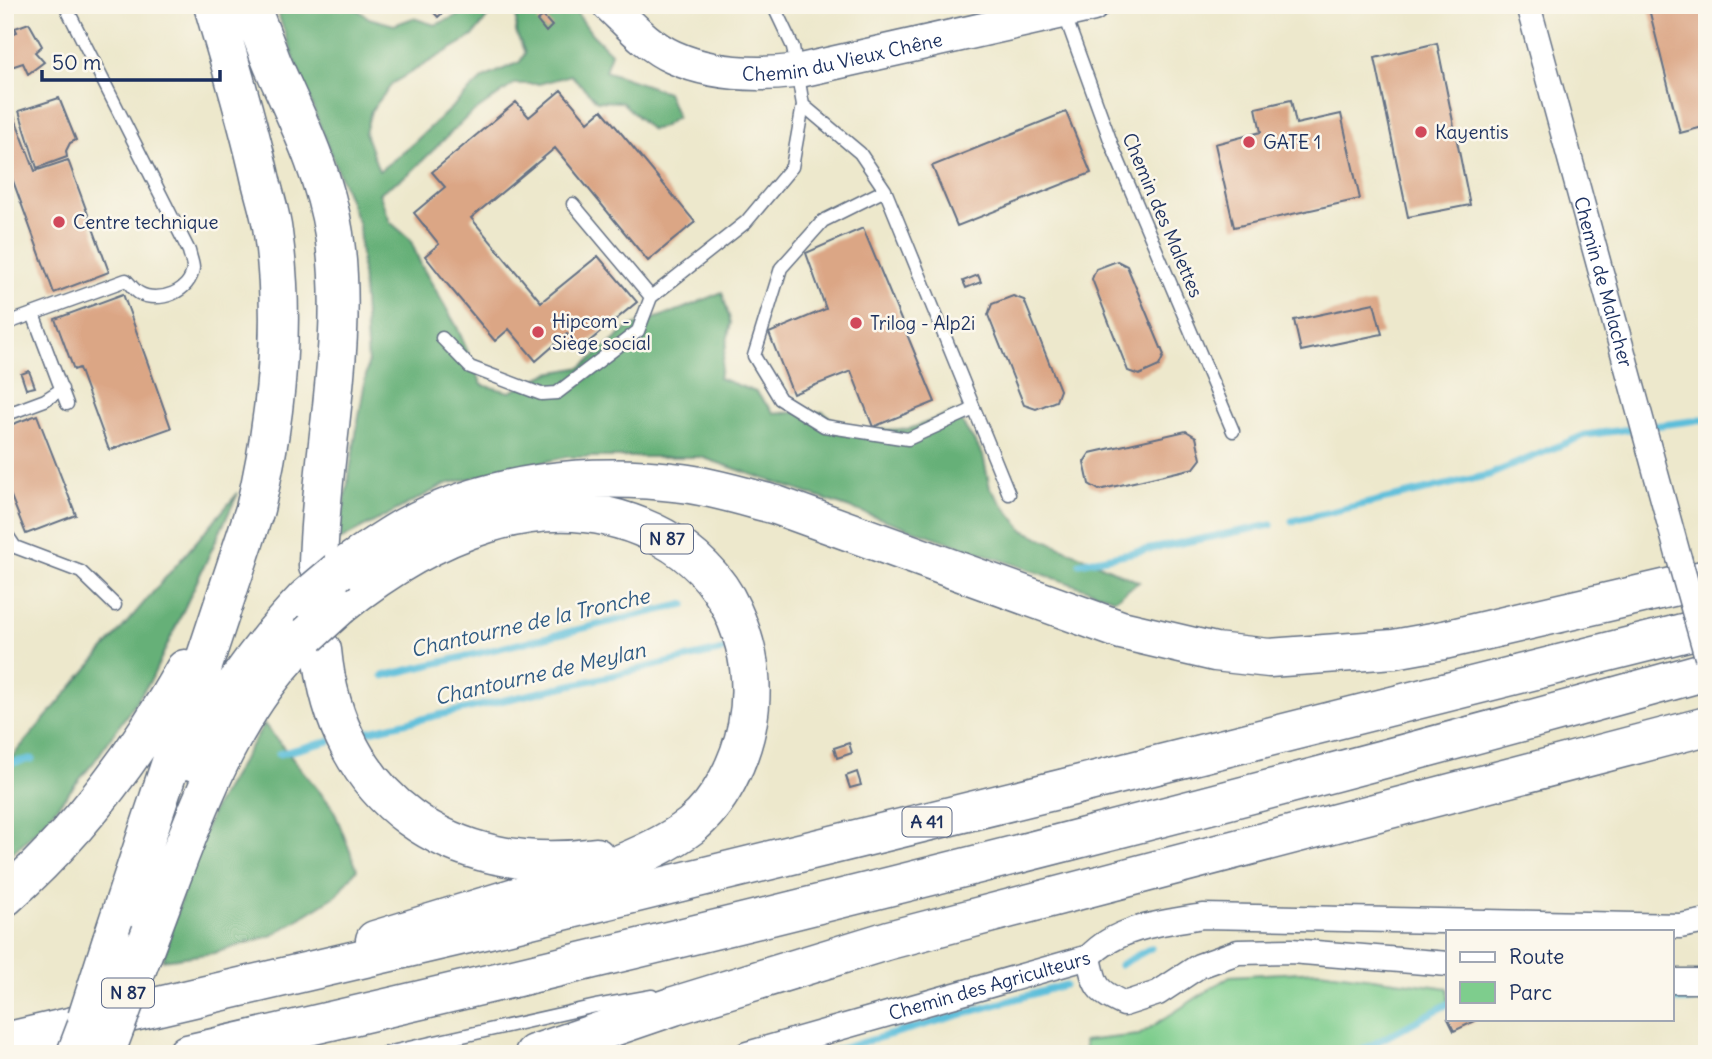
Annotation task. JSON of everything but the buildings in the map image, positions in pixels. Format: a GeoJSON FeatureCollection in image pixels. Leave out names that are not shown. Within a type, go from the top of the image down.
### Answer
{"type":"FeatureCollection","features":[{"type":"Feature","properties":{"kind":"highway"},"geometry":{"type":"LineString","coordinates":[[127,937],[221,606],[255,509],[265,467],[274,405],[278,304],[273,232],[254,147],[213,5]]}},
{"type":"Feature","properties":{"kind":"highway"},"geometry":{"type":"LineString","coordinates":[[250,5],[310,150],[334,232],[338,276],[338,338],[319,519],[325,585]]}},
{"type":"Feature","properties":{"kind":"highway"},"geometry":{"type":"LineString","coordinates":[[76,1054],[127,937],[165,820],[203,736],[230,690],[257,652],[325,585],[405,527],[444,509],[536,484],[582,478],[631,478],[707,488],[776,505],[1054,608],[1121,630],[1215,652],[1269,658],[1394,649],[1444,640],[1693,568]]}},
{"type":"Feature","properties":{"kind":"highway","name":"N 87"},"geometry":{"type":"LineString","coordinates":[[105,1054],[127,937],[182,850],[225,753],[245,716],[275,672],[315,643],[325,585],[376,577],[438,542],[468,529],[510,518],[553,513],[598,515],[632,523],[680,548],[712,579],[735,614],[750,664],[750,711],[744,742],[728,778],[711,805],[693,824],[634,859],[582,877],[145,1010]]}},
{"type":"Feature","properties":{"kind":"highway"},"geometry":{"type":"LineString","coordinates":[[5,897],[73,831],[120,773],[166,703],[221,606]]}},
{"type":"Feature","properties":{"kind":"highway","name":"A 41"},"geometry":{"type":"LineString","coordinates":[[5,1042],[485,930],[1065,789],[1707,627]]}},
{"type":"Feature","properties":{"kind":"highway"},"geometry":{"type":"LineString","coordinates":[[315,643],[330,701],[355,758],[380,791],[402,811],[443,837],[484,853],[510,859],[550,861],[622,853],[673,838]]}},
{"type":"Feature","properties":{"kind":"highway"},"geometry":{"type":"LineString","coordinates":[[187,1054],[772,915],[1075,839],[1707,671]]}},
{"type":"Feature","properties":{"kind":"highway"},"geometry":{"type":"LineString","coordinates":[[534,1054],[610,1027],[889,940],[1707,726]]}},
{"type":"Feature","properties":{"kind":"main road","name":"Chemin du Vieux Chêne"},"geometry":{"type":"LineString","coordinates":[[610,5],[640,35],[673,57],[709,69],[749,75],[798,71],[1073,8]]}},
{"type":"Feature","properties":{"kind":"street","name":"Chemin de Malacher"},"geometry":{"type":"LineString","coordinates":[[1528,5],[1649,449],[1693,568],[1707,657]]}},
{"type":"Feature","properties":{"kind":"street"},"geometry":{"type":"LineString","coordinates":[[1089,957],[1098,947],[1142,928],[1203,916],[1680,926],[1707,921]]}},
{"type":"Feature","properties":{"kind":"street","name":"Chemin des Agriculteurs"},"geometry":{"type":"LineString","coordinates":[[747,1054],[1089,957],[1092,976],[1101,993],[1124,1004],[1158,993],[1199,966],[1238,952],[1291,951],[1446,964]]}},
{"type":"Feature","properties":{"kind":"street"},"geometry":{"type":"LineString","coordinates":[[1674,981],[1707,981]]}},
{"type":"Feature","properties":{"kind":"lane"},"geometry":{"type":"LineString","coordinates":[[5,324],[126,280],[139,293],[158,297],[175,293],[187,284],[193,268],[189,251],[65,5]]}},
{"type":"Feature","properties":{"kind":"lane"},"geometry":{"type":"LineString","coordinates":[[442,338],[470,367],[541,394],[557,393],[638,331],[651,297],[746,222],[792,167],[803,105],[793,47],[773,5]]}},
{"type":"Feature","properties":{"kind":"lane","name":"Chemin des Malettes"},"geometry":{"type":"LineString","coordinates":[[1073,8],[1066,24],[1113,148],[1233,431]]}},
{"type":"Feature","properties":{"kind":"lane"},"geometry":{"type":"LineString","coordinates":[[803,105],[860,153],[886,190],[1009,494]]}},
{"type":"Feature","properties":{"kind":"lane"},"geometry":{"type":"LineString","coordinates":[[886,190],[822,221],[781,268],[754,356],[780,399],[824,426],[908,439],[974,409]]}},
{"type":"Feature","properties":{"kind":"lane"},"geometry":{"type":"LineString","coordinates":[[573,204],[651,297]]}},
{"type":"Feature","properties":{"kind":"lane"},"geometry":{"type":"LineString","coordinates":[[33,314],[67,404]]}},
{"type":"Feature","properties":{"kind":"lane"},"geometry":{"type":"LineString","coordinates":[[5,415],[46,400],[61,389]]}},
{"type":"Feature","properties":{"kind":"lane"},"geometry":{"type":"LineString","coordinates":[[5,532],[15,547],[81,572],[116,605]]}},
{"type":"Feature","properties":{"kind":"lane"},"geometry":{"type":"LineString","coordinates":[[382,1054],[596,1006],[776,974]]}},
{"type":"Feature","properties":{"kind":"green space"},"geometry":{"type":"Polygon","coordinates":[[[275,5],[351,5],[369,18],[394,25],[413,18],[435,25],[466,12],[488,16],[473,36],[393,83],[371,111],[365,133],[379,171],[405,151],[483,78],[520,62],[525,53],[516,32],[517,5],[571,5],[592,34],[611,53],[605,71],[667,92],[677,117],[662,127],[651,130],[622,102],[597,101],[571,75],[539,84],[514,84],[467,117],[410,173],[379,193],[390,222],[410,239],[421,265],[457,327],[482,385],[510,392],[549,373],[582,367],[630,327],[722,292],[731,323],[719,378],[756,392],[774,413],[823,412],[847,431],[909,429],[955,412],[983,455],[990,488],[1023,530],[1139,582],[1115,599],[701,457],[566,457],[446,484],[338,541],[368,363],[359,225],[275,5]]]}},
{"type":"Feature","properties":{"kind":"green space"},"geometry":{"type":"Polygon","coordinates":[[[238,493],[151,680],[94,762],[42,825],[5,860],[5,765],[238,493]]]}},
{"type":"Feature","properties":{"kind":"green space"},"geometry":{"type":"Polygon","coordinates":[[[264,724],[333,808],[357,869],[337,895],[273,935],[214,953],[163,960],[193,858],[214,808],[264,724]]]}},
{"type":"Feature","properties":{"kind":"green space"},"geometry":{"type":"Polygon","coordinates":[[[1319,971],[1446,988],[1446,1002],[1355,1054],[1086,1054],[1084,1041],[1139,1035],[1230,976],[1319,971]]]}},
{"type":"Feature","properties":{"kind":"waterway","name":"Chantourne de Meylan"},"geometry":{"type":"LineString","coordinates":[[1292,521],[1489,475],[1585,435],[1707,419]]}},
{"type":"Feature","properties":{"kind":"waterway","name":"Chantourne de Meylan"},"geometry":{"type":"LineString","coordinates":[[1080,563],[1271,525]]}},
{"type":"Feature","properties":{"kind":"waterway","name":"Chantourne de la Tronche"},"geometry":{"type":"LineString","coordinates":[[383,676],[685,604]]}},
{"type":"Feature","properties":{"kind":"waterway","name":"Chantourne de Meylan"},"geometry":{"type":"LineString","coordinates":[[365,732],[723,650]]}},
{"type":"Feature","properties":{"kind":"waterway","name":"Chantourne de Meylan"},"geometry":{"type":"LineString","coordinates":[[279,754],[329,741]]}},
{"type":"Feature","properties":{"kind":"waterway","name":"Chantourne de la Tronche"},"geometry":{"type":"LineString","coordinates":[[5,764],[32,759]]}},
{"type":"Feature","properties":{"kind":"waterway"},"geometry":{"type":"LineString","coordinates":[[1120,965],[1151,948]]}},
{"type":"Feature","properties":{"kind":"waterway"},"geometry":{"type":"LineString","coordinates":[[822,1054],[1065,985]]}},
{"type":"Feature","properties":{"kind":"waterway"},"geometry":{"type":"LineString","coordinates":[[1674,1000],[1707,997]]}},
{"type":"Feature","properties":{"kind":"waterway"},"geometry":{"type":"LineString","coordinates":[[1355,1054],[1446,1005]]}},
{"type":"Feature","properties":{"kind":"place","name":"Kayentis"},"geometry":{"type":"Point","coordinates":[1421,132]}},
{"type":"Feature","properties":{"kind":"place","name":"GATE 1"},"geometry":{"type":"Point","coordinates":[1249,142]}},
{"type":"Feature","properties":{"kind":"place","name":"Centre technique"},"geometry":{"type":"Point","coordinates":[59,222]}},
{"type":"Feature","properties":{"kind":"place","name":"Trilog - Alp2i"},"geometry":{"type":"Point","coordinates":[856,323]}},
{"type":"Feature","properties":{"kind":"place","name":"Hipcom - Siège social"},"geometry":{"type":"Point","coordinates":[538,332]}}]}
